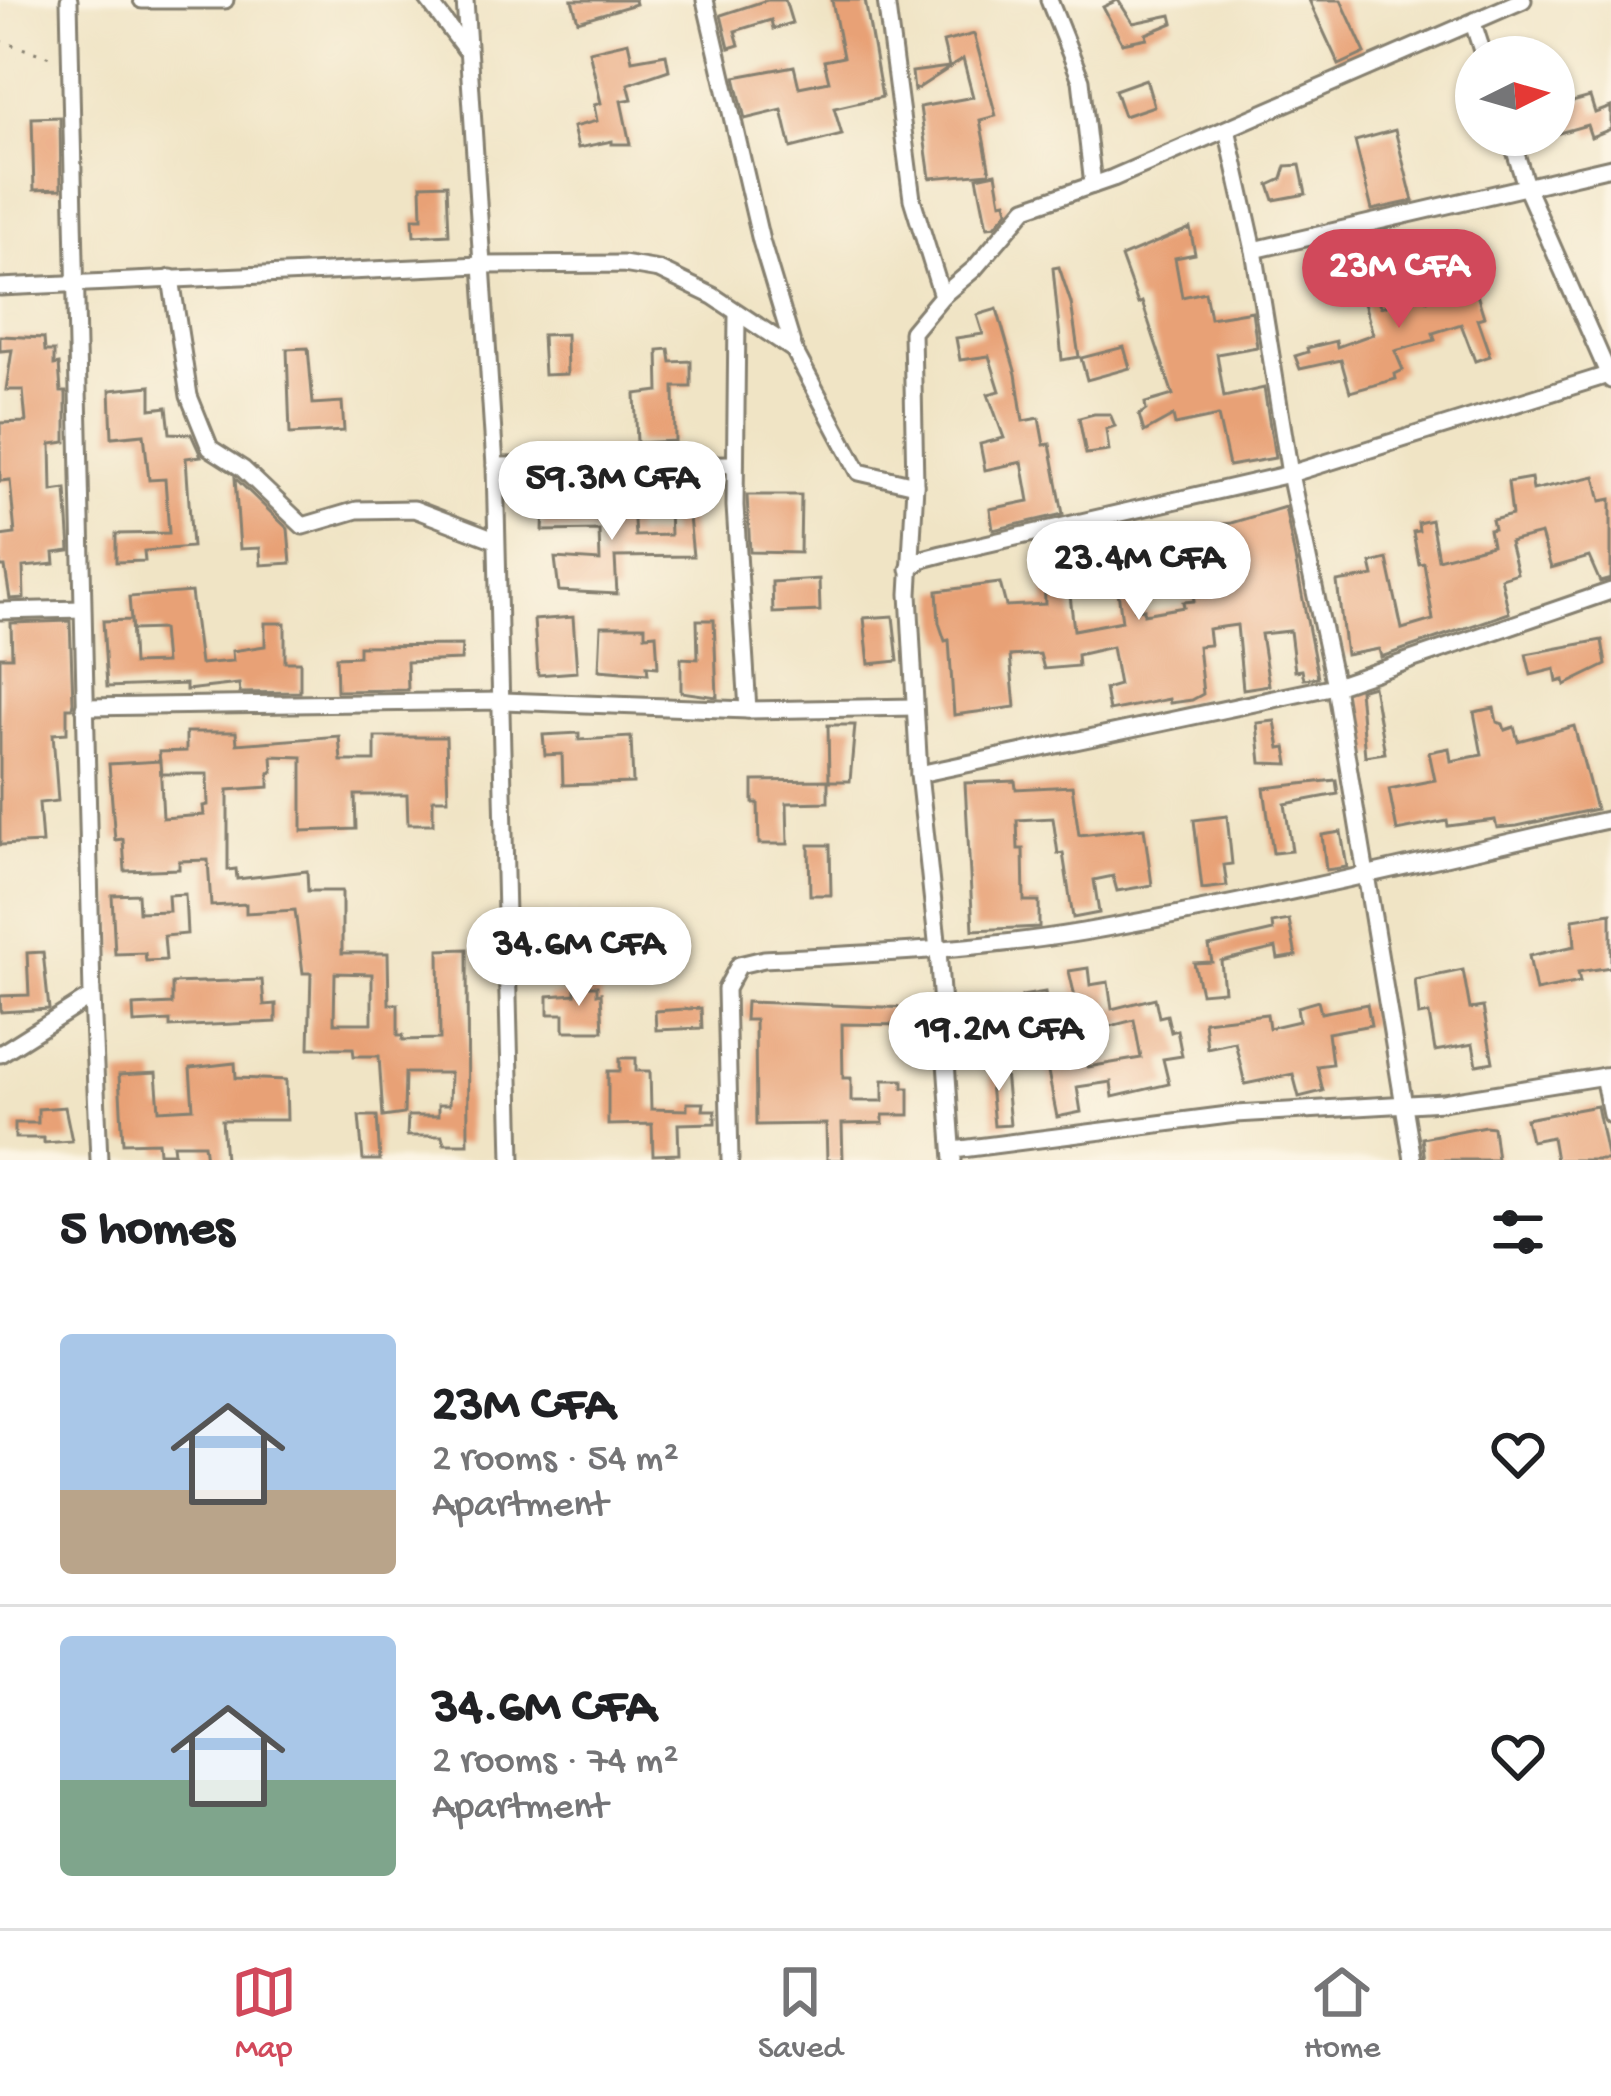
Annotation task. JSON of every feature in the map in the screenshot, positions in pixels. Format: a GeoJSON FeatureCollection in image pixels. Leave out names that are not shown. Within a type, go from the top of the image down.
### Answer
{"type":"FeatureCollection","features":[{"type":"Feature","properties":{"kind":"street"},"geometry":{"type":"LineString","coordinates":[[68,0],[99,1160]]}},
{"type":"Feature","properties":{"kind":"street"},"geometry":{"type":"LineString","coordinates":[[142,0],[225,0]]}},
{"type":"Feature","properties":{"kind":"street"},"geometry":{"type":"LineString","coordinates":[[428,0],[467,52]]}},
{"type":"Feature","properties":{"kind":"street"},"geometry":{"type":"LineString","coordinates":[[465,0],[495,466],[512,1160]]}},
{"type":"Feature","properties":{"kind":"street"},"geometry":{"type":"LineString","coordinates":[[705,0],[761,241],[794,350],[859,472],[915,484]]}},
{"type":"Feature","properties":{"kind":"street"},"geometry":{"type":"LineString","coordinates":[[886,0],[912,200],[942,296]]}},
{"type":"Feature","properties":{"kind":"street"},"geometry":{"type":"LineString","coordinates":[[1049,0],[1081,80],[1093,184]]}},
{"type":"Feature","properties":{"kind":"street"},"geometry":{"type":"LineString","coordinates":[[1523,0],[1227,129],[1025,208],[912,332],[915,484],[909,569],[920,774],[953,1155],[1236,1114],[1443,1102],[1607,1076],[1611,1115]]}},
{"type":"Feature","properties":{"kind":"street"},"geometry":{"type":"LineString","coordinates":[[1473,23],[1477,36]]}},
{"type":"Feature","properties":{"kind":"street"},"geometry":{"type":"LineString","coordinates":[[1227,129],[1254,250],[1290,474],[1335,686],[1413,1160]]}},
{"type":"Feature","properties":{"kind":"street"},"geometry":{"type":"LineString","coordinates":[[909,569],[942,554],[1290,474],[1610,376],[1517,156]]}},
{"type":"Feature","properties":{"kind":"street"},"geometry":{"type":"LineString","coordinates":[[1254,250],[1611,167]]}},
{"type":"Feature","properties":{"kind":"street"},"geometry":{"type":"LineString","coordinates":[[0,286],[480,265],[623,264],[659,270],[713,296],[794,350]]}},
{"type":"Feature","properties":{"kind":"street"},"geometry":{"type":"LineString","coordinates":[[170,278],[189,396],[210,448],[243,469],[304,526],[357,510],[415,509],[495,540]]}},
{"type":"Feature","properties":{"kind":"street"},"geometry":{"type":"LineString","coordinates":[[736,315],[735,464],[748,710]]}},
{"type":"Feature","properties":{"kind":"street"},"geometry":{"type":"LineString","coordinates":[[495,466],[735,464]]}},
{"type":"Feature","properties":{"kind":"street"},"geometry":{"type":"LineString","coordinates":[[920,774],[1335,686],[1611,591]]}},
{"type":"Feature","properties":{"kind":"street"},"geometry":{"type":"LineString","coordinates":[[0,611],[82,609]]}},
{"type":"Feature","properties":{"kind":"street"},"geometry":{"type":"LineString","coordinates":[[85,707],[503,701],[748,710],[916,707]]}},
{"type":"Feature","properties":{"kind":"street"},"geometry":{"type":"LineString","coordinates":[[730,1160],[726,989],[739,965],[752,960],[938,950],[1081,932],[1366,875],[1611,819]]}},
{"type":"Feature","properties":{"kind":"street"},"geometry":{"type":"LineString","coordinates":[[0,1054],[92,996]]}},
{"type":"Feature","properties":{"kind":"path"},"geometry":{"type":"LineString","coordinates":[[0,41],[66,62]]}},
{"type":"Feature","properties":{"kind":"building"},"geometry":{"type":"Polygon","coordinates":[[[572,0],[635,0],[636,4],[578,21],[572,0]]]}},
{"type":"Feature","properties":{"kind":"building"},"geometry":{"type":"Polygon","coordinates":[[[767,0],[785,0],[792,23],[773,29],[771,20],[735,31],[739,45],[729,48],[721,15],[767,0]]]}},
{"type":"Feature","properties":{"kind":"building"},"geometry":{"type":"Polygon","coordinates":[[[832,0],[865,0],[882,97],[834,108],[842,135],[791,148],[782,110],[745,119],[735,77],[794,66],[799,87],[829,81],[824,61],[843,57],[832,0]]]}},
{"type":"Feature","properties":{"kind":"building"},"geometry":{"type":"Polygon","coordinates":[[[1118,0],[1133,23],[1171,15],[1173,23],[1146,34],[1147,38],[1122,43],[1103,7],[1118,0]]]}},
{"type":"Feature","properties":{"kind":"building"},"geometry":{"type":"Polygon","coordinates":[[[1309,0],[1341,0],[1365,53],[1339,65],[1309,0]]]}},
{"type":"Feature","properties":{"kind":"building"},"geometry":{"type":"Polygon","coordinates":[[[974,34],[996,116],[980,120],[990,173],[930,178],[920,107],[973,97],[963,59],[914,91],[912,72],[949,67],[943,42],[974,34]]]}},
{"type":"Feature","properties":{"kind":"building"},"geometry":{"type":"Polygon","coordinates":[[[628,42],[632,60],[666,54],[669,70],[628,84],[632,99],[621,101],[630,144],[612,141],[578,148],[573,127],[597,121],[594,105],[601,103],[589,51],[628,42]]]}},
{"type":"Feature","properties":{"kind":"building"},"geometry":{"type":"Polygon","coordinates":[[[1146,79],[1154,106],[1124,116],[1115,90],[1146,79]]]}},
{"type":"Feature","properties":{"kind":"building"},"geometry":{"type":"Polygon","coordinates":[[[1590,97],[1595,113],[1611,107],[1611,129],[1591,137],[1587,125],[1575,128],[1575,101],[1590,97]]]}},
{"type":"Feature","properties":{"kind":"building"},"geometry":{"type":"Polygon","coordinates":[[[60,117],[61,189],[34,190],[32,118],[60,117]]]}},
{"type":"Feature","properties":{"kind":"building"},"geometry":{"type":"Polygon","coordinates":[[[1395,130],[1413,201],[1372,210],[1355,141],[1395,130]]]}},
{"type":"Feature","properties":{"kind":"building"},"geometry":{"type":"Polygon","coordinates":[[[1300,165],[1306,194],[1274,200],[1269,185],[1282,179],[1286,166],[1300,165]]]}},
{"type":"Feature","properties":{"kind":"building"},"geometry":{"type":"Polygon","coordinates":[[[996,173],[1001,202],[1006,201],[1008,211],[995,226],[987,227],[977,177],[996,173]]]}},
{"type":"Feature","properties":{"kind":"building"},"geometry":{"type":"Polygon","coordinates":[[[447,184],[449,234],[414,236],[413,218],[422,218],[421,185],[447,184]]]}},
{"type":"Feature","properties":{"kind":"building"},"geometry":{"type":"Polygon","coordinates":[[[1190,228],[1195,254],[1175,258],[1182,297],[1205,292],[1210,318],[1252,311],[1257,347],[1217,354],[1224,397],[1264,388],[1275,458],[1229,466],[1218,416],[1175,425],[1173,416],[1144,432],[1139,415],[1146,410],[1145,403],[1173,395],[1142,302],[1138,304],[1121,257],[1190,228]]]}},
{"type":"Feature","properties":{"kind":"building"},"geometry":{"type":"Polygon","coordinates":[[[1369,264],[1381,307],[1411,299],[1406,278],[1421,274],[1427,300],[1474,285],[1484,317],[1477,319],[1490,356],[1475,361],[1461,324],[1433,333],[1435,340],[1395,351],[1403,370],[1395,374],[1396,379],[1350,392],[1341,360],[1300,369],[1295,356],[1308,352],[1307,348],[1336,341],[1337,347],[1373,334],[1354,268],[1369,264]]]}},
{"type":"Feature","properties":{"kind":"building"},"geometry":{"type":"Polygon","coordinates":[[[1059,267],[1071,303],[1079,357],[1062,360],[1053,268],[1059,267]]]}},
{"type":"Feature","properties":{"kind":"building"},"geometry":{"type":"Polygon","coordinates":[[[997,309],[1016,374],[1023,421],[1039,418],[1044,445],[1050,444],[1063,514],[993,530],[990,509],[1029,501],[1022,462],[985,470],[980,444],[1004,438],[988,394],[1000,391],[989,356],[960,360],[956,338],[983,334],[977,315],[997,309]]]}},
{"type":"Feature","properties":{"kind":"building"},"geometry":{"type":"Polygon","coordinates":[[[566,334],[567,374],[544,375],[542,335],[566,334]]]}},
{"type":"Feature","properties":{"kind":"building"},"geometry":{"type":"Polygon","coordinates":[[[0,336],[44,338],[45,351],[54,351],[54,365],[59,364],[61,392],[66,392],[66,442],[51,444],[52,491],[66,489],[70,551],[54,553],[55,564],[23,567],[24,598],[10,599],[5,567],[0,567],[0,536],[15,534],[10,480],[0,481],[0,423],[26,422],[23,390],[6,390],[12,350],[0,351],[0,336]]]}},
{"type":"Feature","properties":{"kind":"building"},"geometry":{"type":"Polygon","coordinates":[[[1124,347],[1130,368],[1087,380],[1081,358],[1124,347]]]}},
{"type":"Feature","properties":{"kind":"building"},"geometry":{"type":"Polygon","coordinates":[[[308,348],[313,404],[342,402],[344,431],[290,434],[287,349],[308,348]]]}},
{"type":"Feature","properties":{"kind":"building"},"geometry":{"type":"Polygon","coordinates":[[[669,349],[671,362],[691,361],[691,387],[674,387],[675,441],[637,443],[635,394],[659,391],[658,350],[669,349]]]}},
{"type":"Feature","properties":{"kind":"building"},"geometry":{"type":"Polygon","coordinates":[[[151,386],[151,409],[167,407],[170,433],[191,434],[201,456],[186,458],[192,547],[144,551],[145,561],[116,562],[116,534],[169,533],[165,479],[149,480],[144,434],[112,437],[110,390],[151,386]]]}},
{"type":"Feature","properties":{"kind":"building"},"geometry":{"type":"Polygon","coordinates":[[[1110,414],[1115,426],[1106,429],[1109,451],[1086,454],[1079,418],[1110,414]]]}},
{"type":"Feature","properties":{"kind":"building"},"geometry":{"type":"Polygon","coordinates":[[[1595,476],[1601,501],[1611,499],[1611,579],[1600,582],[1589,557],[1551,568],[1541,534],[1509,542],[1517,573],[1501,578],[1509,613],[1381,657],[1379,649],[1346,655],[1337,582],[1374,576],[1371,563],[1387,559],[1402,629],[1433,620],[1424,563],[1419,564],[1413,532],[1419,531],[1418,523],[1431,520],[1438,559],[1492,545],[1492,520],[1512,515],[1508,482],[1531,478],[1533,490],[1595,476]]]}},
{"type":"Feature","properties":{"kind":"building"},"geometry":{"type":"Polygon","coordinates":[[[235,478],[288,529],[291,563],[261,565],[260,548],[240,549],[235,478]]]}},
{"type":"Feature","properties":{"kind":"building"},"geometry":{"type":"Polygon","coordinates":[[[747,495],[801,495],[800,553],[750,552],[747,495]]]}},
{"type":"Feature","properties":{"kind":"building"},"geometry":{"type":"Polygon","coordinates":[[[544,506],[633,506],[635,536],[670,535],[669,507],[688,507],[693,556],[615,557],[617,594],[559,591],[555,558],[600,561],[599,530],[543,531],[544,506]]]}},
{"type":"Feature","properties":{"kind":"building"},"geometry":{"type":"Polygon","coordinates":[[[1285,507],[1318,677],[1304,679],[1302,670],[1295,671],[1290,631],[1261,634],[1269,685],[1243,689],[1237,625],[1208,629],[1210,645],[1198,646],[1203,694],[1192,700],[1170,703],[1169,699],[1109,711],[1105,689],[1119,685],[1112,647],[1077,655],[1078,666],[1044,669],[1040,654],[1010,656],[1015,707],[954,715],[949,640],[945,641],[939,623],[937,591],[1000,583],[1006,606],[1045,604],[1044,575],[1067,569],[1074,630],[1122,621],[1117,584],[1130,581],[1135,610],[1144,609],[1144,614],[1184,607],[1183,602],[1194,601],[1184,529],[1231,523],[1285,507]]]}},
{"type":"Feature","properties":{"kind":"building"},"geometry":{"type":"Polygon","coordinates":[[[819,579],[820,611],[773,613],[772,582],[819,579]]]}},
{"type":"Feature","properties":{"kind":"building"},"geometry":{"type":"Polygon","coordinates":[[[191,592],[200,664],[233,661],[232,651],[265,646],[265,623],[285,623],[285,662],[300,662],[300,692],[240,693],[239,684],[186,690],[186,684],[107,687],[103,621],[131,620],[129,597],[191,592]],[[131,620],[133,664],[165,663],[162,629],[132,630],[131,620]]]}},
{"type":"Feature","properties":{"kind":"building"},"geometry":{"type":"Polygon","coordinates":[[[893,616],[898,661],[869,664],[864,618],[893,616]]]}},
{"type":"Feature","properties":{"kind":"building"},"geometry":{"type":"Polygon","coordinates":[[[573,617],[577,672],[538,675],[534,620],[573,617]]]}},
{"type":"Feature","properties":{"kind":"building"},"geometry":{"type":"Polygon","coordinates":[[[697,620],[714,620],[717,697],[681,692],[681,658],[698,659],[697,620]]]}},
{"type":"Feature","properties":{"kind":"building"},"geometry":{"type":"Polygon","coordinates":[[[70,621],[73,702],[67,708],[67,733],[53,734],[58,801],[39,803],[42,843],[0,845],[0,657],[12,657],[11,623],[70,621]]]}},
{"type":"Feature","properties":{"kind":"building"},"geometry":{"type":"Polygon","coordinates":[[[601,626],[645,626],[645,635],[656,634],[658,667],[647,666],[648,674],[599,670],[601,626]]]}},
{"type":"Feature","properties":{"kind":"building"},"geometry":{"type":"Polygon","coordinates":[[[1602,640],[1606,665],[1565,685],[1564,680],[1557,682],[1555,669],[1531,675],[1526,654],[1602,640]]]}},
{"type":"Feature","properties":{"kind":"building"},"geometry":{"type":"Polygon","coordinates":[[[462,645],[461,660],[407,662],[408,690],[337,691],[336,657],[359,656],[359,646],[462,645]]]}},
{"type":"Feature","properties":{"kind":"building"},"geometry":{"type":"Polygon","coordinates":[[[1373,686],[1385,753],[1365,756],[1359,690],[1373,686]]]}},
{"type":"Feature","properties":{"kind":"building"},"geometry":{"type":"Polygon","coordinates":[[[1494,708],[1497,722],[1505,730],[1514,727],[1518,741],[1574,726],[1596,809],[1517,826],[1497,828],[1495,820],[1448,826],[1447,821],[1397,831],[1389,789],[1435,780],[1429,752],[1449,748],[1451,761],[1482,755],[1474,712],[1494,708]]]}},
{"type":"Feature","properties":{"kind":"building"},"geometry":{"type":"Polygon","coordinates":[[[1275,721],[1280,748],[1286,747],[1289,764],[1261,763],[1257,723],[1275,721]]]}},
{"type":"Feature","properties":{"kind":"building"},"geometry":{"type":"Polygon","coordinates":[[[828,725],[855,725],[850,781],[829,781],[828,725]]]}},
{"type":"Feature","properties":{"kind":"building"},"geometry":{"type":"Polygon","coordinates":[[[186,732],[236,732],[237,744],[339,736],[341,761],[375,761],[375,737],[446,737],[448,799],[433,799],[433,824],[408,824],[407,795],[355,795],[356,829],[302,831],[302,757],[272,756],[269,787],[228,790],[228,870],[236,869],[237,879],[307,871],[308,891],[342,891],[342,953],[388,953],[389,1004],[398,1004],[398,1035],[403,1040],[440,1039],[439,950],[467,949],[468,1144],[444,1144],[442,1136],[407,1136],[408,1116],[438,1116],[438,1105],[449,1105],[450,1073],[405,1073],[404,1114],[383,1117],[379,1056],[354,1056],[353,1048],[309,1048],[311,973],[303,973],[295,910],[246,913],[246,904],[211,906],[208,860],[179,861],[179,869],[125,871],[123,839],[115,840],[109,764],[160,761],[159,752],[186,751],[186,732]],[[160,766],[163,818],[204,815],[207,774],[161,774],[160,766]],[[335,973],[334,1023],[372,1023],[372,974],[335,973]]]}},
{"type":"Feature","properties":{"kind":"building"},"geometry":{"type":"Polygon","coordinates":[[[579,733],[579,740],[631,737],[633,783],[563,785],[562,754],[545,755],[543,735],[579,733]]]}},
{"type":"Feature","properties":{"kind":"building"},"geometry":{"type":"Polygon","coordinates":[[[828,780],[828,802],[787,803],[788,844],[759,844],[753,781],[828,780]]]}},
{"type":"Feature","properties":{"kind":"building"},"geometry":{"type":"Polygon","coordinates":[[[1336,780],[1338,794],[1285,804],[1292,851],[1273,853],[1264,788],[1336,780]]]}},
{"type":"Feature","properties":{"kind":"building"},"geometry":{"type":"Polygon","coordinates":[[[1015,781],[1016,789],[1072,786],[1079,835],[1144,828],[1152,885],[1117,891],[1113,876],[1094,880],[1099,913],[1073,918],[1053,818],[1017,820],[1024,901],[1039,901],[1039,927],[973,930],[965,783],[1015,781]]]}},
{"type":"Feature","properties":{"kind":"building"},"geometry":{"type":"Polygon","coordinates":[[[1227,816],[1232,864],[1224,865],[1227,886],[1202,889],[1194,820],[1227,816]]]}},
{"type":"Feature","properties":{"kind":"building"},"geometry":{"type":"Polygon","coordinates":[[[1341,832],[1347,867],[1326,870],[1322,835],[1341,832]]]}},
{"type":"Feature","properties":{"kind":"building"},"geometry":{"type":"Polygon","coordinates":[[[809,845],[830,845],[831,895],[810,895],[809,845]]]}},
{"type":"Feature","properties":{"kind":"building"},"geometry":{"type":"Polygon","coordinates":[[[138,894],[139,912],[169,911],[168,895],[185,894],[187,934],[164,936],[166,960],[146,961],[145,953],[115,954],[112,895],[138,894]]]}},
{"type":"Feature","properties":{"kind":"building"},"geometry":{"type":"Polygon","coordinates":[[[1611,913],[1611,967],[1578,972],[1580,982],[1536,991],[1529,956],[1575,946],[1573,919],[1611,913]]]}},
{"type":"Feature","properties":{"kind":"building"},"geometry":{"type":"Polygon","coordinates":[[[1289,920],[1296,956],[1278,959],[1276,948],[1221,961],[1224,991],[1201,993],[1194,963],[1212,962],[1209,946],[1273,931],[1272,923],[1289,920]]]}},
{"type":"Feature","properties":{"kind":"building"},"geometry":{"type":"Polygon","coordinates":[[[642,932],[644,951],[605,954],[603,936],[642,932]]]}},
{"type":"Feature","properties":{"kind":"building"},"geometry":{"type":"Polygon","coordinates":[[[43,952],[49,1009],[1,1012],[0,996],[29,995],[27,953],[43,952]]]}},
{"type":"Feature","properties":{"kind":"building"},"geometry":{"type":"Polygon","coordinates":[[[1088,968],[1090,985],[1108,982],[1112,1009],[1155,998],[1159,1017],[1167,1015],[1171,1032],[1177,1030],[1182,1056],[1163,1059],[1169,1084],[1113,1097],[1111,1082],[1077,1087],[1081,1112],[1057,1117],[1047,1067],[1034,1068],[1022,996],[1045,992],[1057,1065],[1087,1060],[1088,1067],[1141,1058],[1134,1020],[1103,1028],[1101,1018],[1081,1023],[1069,971],[1088,968]]]}},
{"type":"Feature","properties":{"kind":"building"},"geometry":{"type":"Polygon","coordinates":[[[1463,970],[1470,1009],[1483,1007],[1493,1062],[1477,1065],[1473,1044],[1435,1051],[1429,1014],[1419,1016],[1415,980],[1463,970]]]}},
{"type":"Feature","properties":{"kind":"building"},"geometry":{"type":"Polygon","coordinates":[[[262,980],[264,1005],[276,1004],[276,1022],[170,1027],[170,1021],[134,1023],[133,1006],[172,1004],[172,983],[262,980]]]}},
{"type":"Feature","properties":{"kind":"building"},"geometry":{"type":"Polygon","coordinates":[[[575,986],[597,986],[603,1031],[564,1031],[564,1014],[548,1014],[548,996],[575,994],[575,986]]]}},
{"type":"Feature","properties":{"kind":"building"},"geometry":{"type":"Polygon","coordinates":[[[1318,1001],[1321,1013],[1367,1004],[1371,1025],[1328,1033],[1332,1064],[1317,1066],[1323,1091],[1299,1097],[1293,1074],[1245,1084],[1235,1042],[1207,1048],[1204,1021],[1267,1014],[1269,1028],[1299,1021],[1297,1007],[1318,1001]]]}},
{"type":"Feature","properties":{"kind":"building"},"geometry":{"type":"Polygon","coordinates":[[[746,1002],[909,1008],[909,1025],[842,1024],[843,1078],[851,1078],[851,1101],[883,1101],[883,1080],[903,1080],[903,1088],[909,1088],[909,1115],[883,1115],[883,1123],[842,1124],[843,1160],[827,1160],[826,1124],[756,1125],[755,1020],[745,1020],[746,1002]]]}},
{"type":"Feature","properties":{"kind":"building"},"geometry":{"type":"Polygon","coordinates":[[[701,1008],[702,1028],[656,1030],[655,1011],[701,1008]]]}},
{"type":"Feature","properties":{"kind":"building"},"geometry":{"type":"Polygon","coordinates":[[[620,1058],[636,1058],[636,1071],[650,1071],[651,1109],[687,1110],[687,1103],[704,1103],[703,1110],[715,1110],[715,1123],[678,1124],[679,1154],[653,1155],[652,1124],[608,1125],[608,1071],[620,1071],[620,1058]]]}},
{"type":"Feature","properties":{"kind":"building"},"geometry":{"type":"Polygon","coordinates":[[[1004,1061],[1010,1125],[994,1126],[988,1063],[1004,1061]]]}},
{"type":"Feature","properties":{"kind":"building"},"geometry":{"type":"Polygon","coordinates":[[[235,1063],[236,1078],[286,1080],[287,1120],[222,1120],[225,1160],[206,1160],[204,1144],[173,1144],[174,1153],[159,1153],[158,1142],[123,1143],[119,1075],[156,1073],[159,1110],[193,1108],[190,1068],[235,1063]]]}},
{"type":"Feature","properties":{"kind":"building"},"geometry":{"type":"Polygon","coordinates":[[[1597,1106],[1608,1160],[1556,1160],[1552,1137],[1531,1141],[1526,1119],[1597,1106]]]}},
{"type":"Feature","properties":{"kind":"building"},"geometry":{"type":"Polygon","coordinates":[[[65,1107],[72,1141],[15,1138],[15,1123],[38,1123],[38,1109],[65,1107]]]}},
{"type":"Feature","properties":{"kind":"building"},"geometry":{"type":"Polygon","coordinates":[[[359,1116],[377,1116],[380,1160],[363,1160],[359,1116]]]}},
{"type":"Feature","properties":{"kind":"building"},"geometry":{"type":"Polygon","coordinates":[[[1493,1127],[1497,1160],[1425,1160],[1422,1138],[1493,1127]]]}}]}
